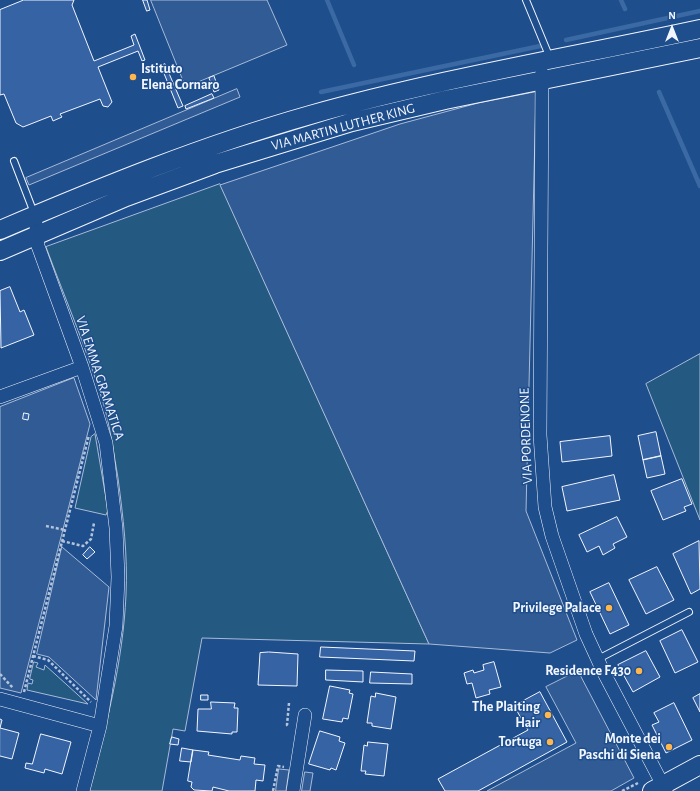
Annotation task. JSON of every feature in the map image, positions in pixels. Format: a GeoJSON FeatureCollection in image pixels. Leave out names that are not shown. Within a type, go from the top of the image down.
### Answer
{"type":"FeatureCollection","features":[{"type":"Feature","properties":{"kind":"main road","name":"VIA MARTIN LUTHER KING"},"geometry":{"type":"LineString","coordinates":[[0,230],[182,157],[296,119],[464,76],[700,29]]}},
{"type":"Feature","properties":{"kind":"main road","name":"VIA MARTIN LUTHER KING"},"geometry":{"type":"LineString","coordinates":[[0,251],[126,197],[214,164],[279,143],[400,110],[700,48]]}},
{"type":"Feature","properties":{"kind":"main road"},"geometry":{"type":"LineString","coordinates":[[660,789],[700,765]]}},
{"type":"Feature","properties":{"kind":"street","name":"VIA PORDENONE"},"geometry":{"type":"LineString","coordinates":[[547,60],[542,80],[540,435],[545,507],[552,536],[586,634],[660,789]]}},
{"type":"Feature","properties":{"kind":"street","name":"VIA EMMA GRAMATICA"},"geometry":{"type":"LineString","coordinates":[[35,215],[38,246],[82,367],[106,443],[116,528],[118,577],[116,626],[100,726],[83,791]]}},
{"type":"Feature","properties":{"kind":"street"},"geometry":{"type":"LineString","coordinates":[[0,397],[82,367]]}},
{"type":"Feature","properties":{"kind":"street"},"geometry":{"type":"LineString","coordinates":[[4,695],[100,726]]}},
{"type":"Feature","properties":{"kind":"street"},"geometry":{"type":"LineString","coordinates":[[293,791],[305,715]]}},
{"type":"Feature","properties":{"kind":"lane"},"geometry":{"type":"LineString","coordinates":[[526,0],[547,60]]}},
{"type":"Feature","properties":{"kind":"lane"},"geometry":{"type":"LineString","coordinates":[[14,161],[35,215]]}},
{"type":"Feature","properties":{"kind":"lane"},"geometry":{"type":"LineString","coordinates":[[598,660],[689,612]]}},
{"type":"Feature","properties":{"kind":"path"},"geometry":{"type":"LineString","coordinates":[[23,694],[68,518]]}},
{"type":"Feature","properties":{"kind":"path"},"geometry":{"type":"LineString","coordinates":[[62,541],[83,546],[90,539],[94,523]]}},
{"type":"Feature","properties":{"kind":"path"},"geometry":{"type":"LineString","coordinates":[[46,526],[65,530]]}},
{"type":"Feature","properties":{"kind":"path"},"geometry":{"type":"LineString","coordinates":[[33,656],[48,660],[93,706]]}},
{"type":"Feature","properties":{"kind":"path"},"geometry":{"type":"LineString","coordinates":[[0,674],[12,687]]}},
{"type":"Feature","properties":{"kind":"path"},"geometry":{"type":"LineString","coordinates":[[4,695],[16,692]]}},
{"type":"Feature","properties":{"kind":"shaded area"},"geometry":{"type":"Polygon","coordinates":[[[151,0],[267,0],[287,45],[186,87],[151,0]]]}},
{"type":"Feature","properties":{"kind":"shaded area"},"geometry":{"type":"Polygon","coordinates":[[[237,89],[240,97],[29,185],[26,178],[237,89]]]}},
{"type":"Feature","properties":{"kind":"shaded area"},"geometry":{"type":"Polygon","coordinates":[[[536,92],[526,511],[577,640],[550,653],[429,644],[220,185],[400,124],[478,103],[536,92]]]}},
{"type":"Feature","properties":{"kind":"shaded area"},"geometry":{"type":"Polygon","coordinates":[[[220,184],[429,644],[202,638],[185,731],[173,729],[162,791],[89,791],[113,694],[121,645],[126,595],[125,536],[118,478],[105,409],[85,348],[46,247],[220,184]]]}},
{"type":"Feature","properties":{"kind":"shaded area"},"geometry":{"type":"Polygon","coordinates":[[[700,354],[700,520],[646,384],[700,354]]]}},
{"type":"Feature","properties":{"kind":"shaded area"},"geometry":{"type":"Polygon","coordinates":[[[74,378],[90,424],[21,693],[0,688],[0,407],[74,378]]]}},
{"type":"Feature","properties":{"kind":"shaded area"},"geometry":{"type":"Polygon","coordinates":[[[95,434],[108,510],[106,515],[75,508],[91,437],[95,434]]]}},
{"type":"Feature","properties":{"kind":"shaded area"},"geometry":{"type":"Polygon","coordinates":[[[62,547],[109,587],[96,700],[49,657],[37,654],[62,547]]]}},
{"type":"Feature","properties":{"kind":"shaded area"},"geometry":{"type":"Polygon","coordinates":[[[34,662],[38,663],[36,667],[44,670],[45,665],[88,704],[27,690],[28,683],[32,684],[33,680],[30,679],[34,662]]]}},
{"type":"Feature","properties":{"kind":"shaded area"},"geometry":{"type":"Polygon","coordinates":[[[578,671],[634,778],[611,791],[487,791],[576,743],[546,687],[578,671]]]}},
{"type":"Feature","properties":{"kind":"shaded area"},"geometry":{"type":"Polygon","coordinates":[[[279,769],[289,770],[286,791],[276,791],[279,769]]]}},
{"type":"Feature","properties":{"kind":"shaded area"},"geometry":{"type":"Polygon","coordinates":[[[305,772],[313,773],[310,791],[302,791],[305,772]]]}},
{"type":"Feature","properties":{"kind":"building"},"geometry":{"type":"Polygon","coordinates":[[[24,0],[74,0],[72,5],[94,61],[134,45],[131,36],[135,34],[145,60],[142,61],[138,51],[98,67],[112,102],[108,107],[103,106],[100,99],[60,114],[62,117],[53,121],[51,116],[23,127],[16,123],[4,94],[0,95],[0,10],[24,0]]]}},
{"type":"Feature","properties":{"kind":"building"},"geometry":{"type":"Polygon","coordinates":[[[143,0],[147,0],[150,10],[147,11],[143,0]]]}},
{"type":"Feature","properties":{"kind":"building"},"geometry":{"type":"Polygon","coordinates":[[[165,64],[183,106],[178,108],[161,66],[165,64]]]}},
{"type":"Feature","properties":{"kind":"building"},"geometry":{"type":"Polygon","coordinates":[[[214,76],[219,90],[214,92],[209,78],[214,76]]]}},
{"type":"Feature","properties":{"kind":"building"},"geometry":{"type":"Polygon","coordinates":[[[212,94],[214,98],[186,109],[185,106],[212,94]]]}},
{"type":"Feature","properties":{"kind":"building"},"geometry":{"type":"Polygon","coordinates":[[[10,287],[20,312],[24,310],[34,335],[1,348],[0,291],[10,287]]]}},
{"type":"Feature","properties":{"kind":"building"},"geometry":{"type":"Polygon","coordinates":[[[24,413],[29,414],[28,420],[23,419],[24,413]]]}},
{"type":"Feature","properties":{"kind":"building"},"geometry":{"type":"Polygon","coordinates":[[[656,432],[661,456],[643,460],[638,436],[656,432]]]}},
{"type":"Feature","properties":{"kind":"building"},"geometry":{"type":"Polygon","coordinates":[[[610,436],[612,456],[562,462],[560,442],[610,436]]]}},
{"type":"Feature","properties":{"kind":"building"},"geometry":{"type":"Polygon","coordinates":[[[661,456],[665,474],[647,478],[643,460],[661,456]]]}},
{"type":"Feature","properties":{"kind":"building"},"geometry":{"type":"Polygon","coordinates":[[[614,475],[620,500],[567,511],[562,487],[614,475]]]}},
{"type":"Feature","properties":{"kind":"building"},"geometry":{"type":"Polygon","coordinates":[[[682,479],[692,504],[684,507],[686,511],[663,520],[651,491],[682,479]]]}},
{"type":"Feature","properties":{"kind":"building"},"geometry":{"type":"Polygon","coordinates":[[[617,517],[627,537],[613,544],[615,548],[603,555],[599,546],[587,552],[579,535],[617,517]]]}},
{"type":"Feature","properties":{"kind":"building"},"geometry":{"type":"Polygon","coordinates":[[[699,541],[700,589],[691,594],[673,554],[699,541]]]}},
{"type":"Feature","properties":{"kind":"building"},"geometry":{"type":"Polygon","coordinates":[[[90,547],[95,552],[87,559],[83,555],[90,547]]]}},
{"type":"Feature","properties":{"kind":"building"},"geometry":{"type":"Polygon","coordinates":[[[657,567],[674,600],[646,614],[629,580],[657,567]]]}},
{"type":"Feature","properties":{"kind":"building","name":"Privilege Palace"},"geometry":{"type":"Polygon","coordinates":[[[609,583],[629,625],[610,634],[590,592],[609,583]]]}},
{"type":"Feature","properties":{"kind":"building"},"geometry":{"type":"Polygon","coordinates":[[[682,630],[698,662],[675,673],[660,641],[682,630]]]}},
{"type":"Feature","properties":{"kind":"building"},"geometry":{"type":"Polygon","coordinates":[[[321,647],[415,651],[414,661],[320,657],[321,647]]]}},
{"type":"Feature","properties":{"kind":"building","name":"Residence F430"},"geometry":{"type":"Polygon","coordinates":[[[646,651],[660,677],[633,692],[618,665],[646,651]]]}},
{"type":"Feature","properties":{"kind":"building"},"geometry":{"type":"Polygon","coordinates":[[[269,652],[298,654],[297,686],[258,685],[260,653],[269,652]]]}},
{"type":"Feature","properties":{"kind":"building"},"geometry":{"type":"Polygon","coordinates":[[[494,662],[501,687],[489,690],[490,694],[476,698],[472,683],[467,684],[464,673],[473,670],[474,673],[484,670],[483,665],[494,662]]]}},
{"type":"Feature","properties":{"kind":"building"},"geometry":{"type":"Polygon","coordinates":[[[326,670],[363,671],[363,682],[326,680],[326,670]]]}},
{"type":"Feature","properties":{"kind":"building"},"geometry":{"type":"Polygon","coordinates":[[[371,672],[412,674],[412,684],[370,683],[371,672]]]}},
{"type":"Feature","properties":{"kind":"building"},"geometry":{"type":"Polygon","coordinates":[[[330,686],[350,690],[349,693],[353,694],[348,719],[343,718],[342,722],[323,719],[330,686]]]}},
{"type":"Feature","properties":{"kind":"building"},"geometry":{"type":"Polygon","coordinates":[[[540,692],[567,742],[478,791],[445,791],[438,779],[528,730],[514,706],[540,692]]]}},
{"type":"Feature","properties":{"kind":"building"},"geometry":{"type":"Polygon","coordinates":[[[376,693],[396,697],[391,729],[372,726],[372,723],[367,723],[371,696],[375,697],[376,693]]]}},
{"type":"Feature","properties":{"kind":"building"},"geometry":{"type":"Polygon","coordinates":[[[700,694],[700,712],[693,698],[700,694]]]}},
{"type":"Feature","properties":{"kind":"building"},"geometry":{"type":"Polygon","coordinates":[[[201,695],[208,695],[208,700],[201,700],[201,695]]]}},
{"type":"Feature","properties":{"kind":"building"},"geometry":{"type":"Polygon","coordinates":[[[211,702],[235,703],[234,708],[238,708],[237,732],[232,732],[232,734],[197,731],[198,709],[211,709],[211,702]]]}},
{"type":"Feature","properties":{"kind":"building"},"geometry":{"type":"Polygon","coordinates":[[[674,703],[692,740],[666,753],[652,725],[659,722],[654,713],[674,703]]]}},
{"type":"Feature","properties":{"kind":"building"},"geometry":{"type":"Polygon","coordinates":[[[0,728],[19,733],[12,759],[0,756],[0,728]]]}},
{"type":"Feature","properties":{"kind":"building"},"geometry":{"type":"Polygon","coordinates":[[[320,731],[340,737],[339,741],[345,743],[336,770],[331,768],[330,770],[309,764],[320,731]]]}},
{"type":"Feature","properties":{"kind":"building"},"geometry":{"type":"Polygon","coordinates":[[[41,734],[71,742],[62,774],[45,769],[44,773],[25,768],[26,763],[32,764],[41,734]]]}},
{"type":"Feature","properties":{"kind":"building"},"geometry":{"type":"Polygon","coordinates":[[[172,737],[179,739],[178,745],[170,744],[172,737]]]}},
{"type":"Feature","properties":{"kind":"building"},"geometry":{"type":"Polygon","coordinates":[[[368,742],[388,744],[384,776],[365,774],[366,771],[361,771],[364,745],[367,746],[368,742]]]}},
{"type":"Feature","properties":{"kind":"building"},"geometry":{"type":"Polygon","coordinates":[[[182,748],[193,750],[191,762],[180,761],[182,748]]]}},
{"type":"Feature","properties":{"kind":"building"},"geometry":{"type":"Polygon","coordinates":[[[193,750],[209,752],[208,755],[240,760],[241,756],[255,758],[254,764],[265,765],[263,781],[256,780],[255,791],[229,791],[213,787],[212,791],[194,790],[191,787],[192,782],[188,781],[193,750]]]}},
{"type":"Feature","properties":{"kind":"waterway"},"geometry":{"type":"LineString","coordinates":[[327,0],[354,65]]}},
{"type":"Feature","properties":{"kind":"waterway"},"geometry":{"type":"LineString","coordinates":[[621,0],[625,9]]}},
{"type":"Feature","properties":{"kind":"waterway"},"geometry":{"type":"LineString","coordinates":[[566,40],[700,11]]}},
{"type":"Feature","properties":{"kind":"waterway"},"geometry":{"type":"LineString","coordinates":[[321,92],[545,45]]}},
{"type":"Feature","properties":{"kind":"waterway"},"geometry":{"type":"LineString","coordinates":[[659,92],[700,186]]}},
{"type":"Feature","properties":{"kind":"place","name":"Istituto Elena Cornaro"},"geometry":{"type":"Point","coordinates":[133,77]}},
{"type":"Feature","properties":{"kind":"place","name":"Privilege Palace"},"geometry":{"type":"Point","coordinates":[609,608]}},
{"type":"Feature","properties":{"kind":"place","name":"Residence F430"},"geometry":{"type":"Point","coordinates":[639,671]}},
{"type":"Feature","properties":{"kind":"place","name":"The Plaiting Hair"},"geometry":{"type":"Point","coordinates":[548,715]}},
{"type":"Feature","properties":{"kind":"place","name":"Tortuga"},"geometry":{"type":"Point","coordinates":[550,742]}},
{"type":"Feature","properties":{"kind":"place","name":"Monte dei Paschi di Siena"},"geometry":{"type":"Point","coordinates":[669,747]}}]}
